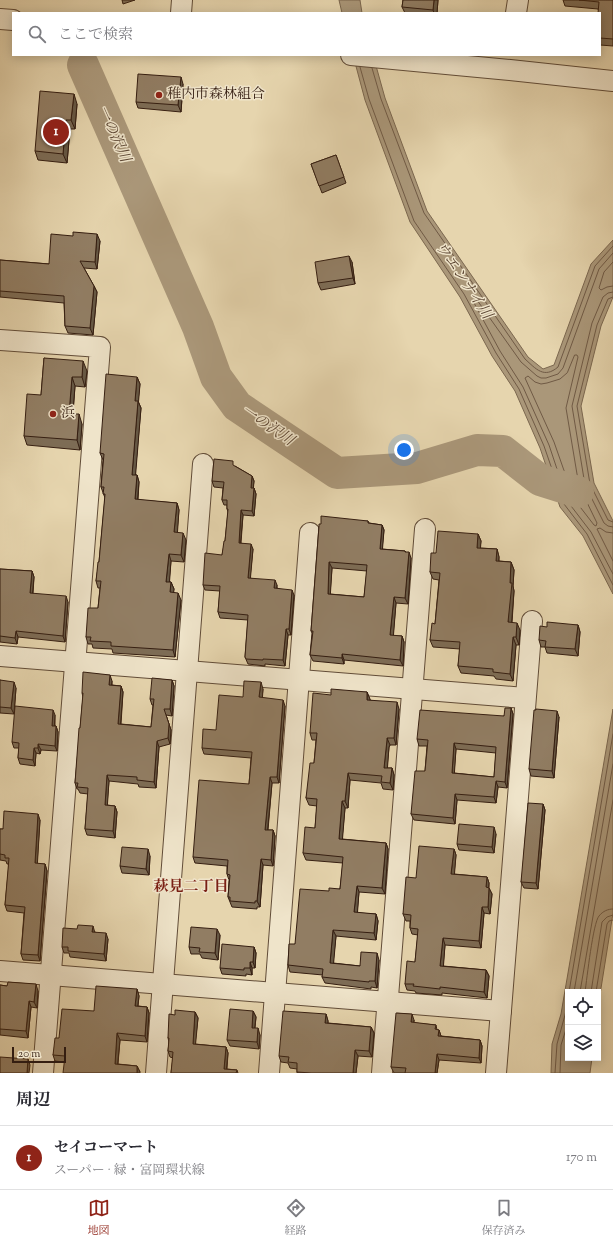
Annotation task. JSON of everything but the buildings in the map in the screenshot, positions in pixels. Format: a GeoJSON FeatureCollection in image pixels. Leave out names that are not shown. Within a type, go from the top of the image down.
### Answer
{"type":"FeatureCollection","features":[{"type":"Feature","properties":{"kind":"street"},"geometry":{"type":"LineString","coordinates":[[180,12],[182,0]]}},
{"type":"Feature","properties":{"kind":"street"},"geometry":{"type":"LineString","coordinates":[[516,12],[518,0]]}},
{"type":"Feature","properties":{"kind":"street"},"geometry":{"type":"LineString","coordinates":[[0,19],[12,20]]}},
{"type":"Feature","properties":{"kind":"street"},"geometry":{"type":"LineString","coordinates":[[362,56],[467,66],[511,62],[613,81]]}},
{"type":"Feature","properties":{"kind":"street"},"geometry":{"type":"LineString","coordinates":[[0,340],[100,347],[43,1073]]}},
{"type":"Feature","properties":{"kind":"street"},"geometry":{"type":"LineString","coordinates":[[156,1073],[203,464]]}},
{"type":"Feature","properties":{"kind":"street"},"geometry":{"type":"LineString","coordinates":[[382,1073],[411,689],[425,529]]}},
{"type":"Feature","properties":{"kind":"street"},"geometry":{"type":"LineString","coordinates":[[269,1073],[310,533]]}},
{"type":"Feature","properties":{"kind":"street"},"geometry":{"type":"LineString","coordinates":[[496,1073],[532,621]]}},
{"type":"Feature","properties":{"kind":"street"},"geometry":{"type":"LineString","coordinates":[[0,656],[525,698]]}},
{"type":"Feature","properties":{"kind":"street"},"geometry":{"type":"LineString","coordinates":[[0,971],[501,1011]]}},
{"type":"Feature","properties":{"kind":"water"},"geometry":{"type":"Polygon","coordinates":[[[339,0],[360,0],[362,12],[342,12],[339,0]]]}},
{"type":"Feature","properties":{"kind":"water","name":"ウエンナイ川"},"geometry":{"type":"Polygon","coordinates":[[[353,56],[373,56],[385,98],[427,211],[528,357],[543,369],[554,365],[591,264],[613,240],[613,297],[601,326],[581,406],[594,483],[613,521],[613,594],[583,536],[560,507],[540,448],[515,391],[492,356],[460,297],[410,222],[365,100],[353,56]]]}},
{"type":"Feature","properties":{"kind":"water"},"geometry":{"type":"Polygon","coordinates":[[[613,709],[613,913],[601,989],[565,989],[613,709]]]}},
{"type":"Feature","properties":{"kind":"water"},"geometry":{"type":"Polygon","coordinates":[[[565,991],[565,1061],[592,1061],[590,1073],[551,1073],[552,1044],[561,1014],[565,991]]]}},
{"type":"Feature","properties":{"kind":"waterway","name":"一の沢川"},"geometry":{"type":"LineString","coordinates":[[83,65],[198,327],[216,377],[237,406],[337,473],[417,468],[477,450],[503,451],[540,480],[578,492]]}},
{"type":"Feature","properties":{"kind":"place","name":"稚内市森林組合"},"geometry":{"type":"Point","coordinates":[159,95]}},
{"type":"Feature","properties":{"kind":"place","name":"セイコーマート"},"geometry":{"type":"Point","coordinates":[56,132]}},
{"type":"Feature","properties":{"kind":"place","name":"浜"},"geometry":{"type":"Point","coordinates":[53,414]}},
{"type":"Feature","properties":{"kind":"district","name":"萩見二丁目"},"geometry":{"type":"Point","coordinates":[191,887]}}]}
